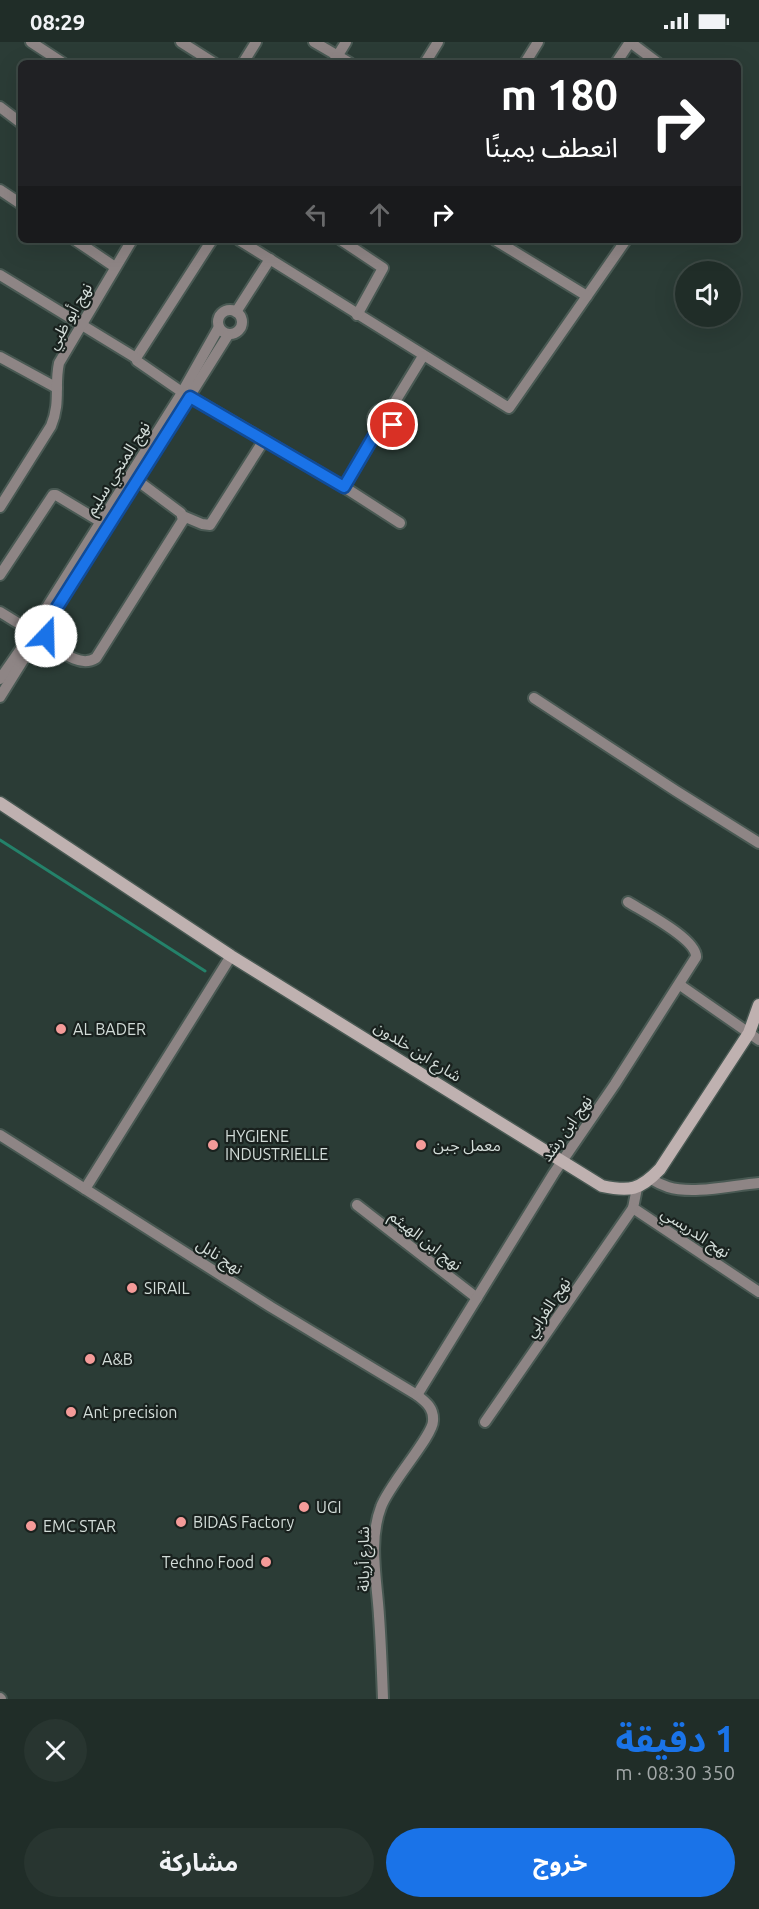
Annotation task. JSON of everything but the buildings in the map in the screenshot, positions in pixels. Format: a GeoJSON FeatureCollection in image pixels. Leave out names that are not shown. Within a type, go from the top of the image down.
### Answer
{"type":"FeatureCollection","features":[{"type":"Feature","properties":{"kind":"street"},"geometry":{"type":"LineString","coordinates":[[31,42],[58,60]]}},
{"type":"Feature","properties":{"kind":"street"},"geometry":{"type":"LineString","coordinates":[[181,42],[209,60]]}},
{"type":"Feature","properties":{"kind":"street"},"geometry":{"type":"LineString","coordinates":[[245,60],[256,42]]}},
{"type":"Feature","properties":{"kind":"street"},"geometry":{"type":"LineString","coordinates":[[314,42],[335,59],[346,42]]}},
{"type":"Feature","properties":{"kind":"street"},"geometry":{"type":"LineString","coordinates":[[427,60],[438,42]]}},
{"type":"Feature","properties":{"kind":"street"},"geometry":{"type":"LineString","coordinates":[[527,60],[538,42]]}},
{"type":"Feature","properties":{"kind":"street"},"geometry":{"type":"LineString","coordinates":[[618,60],[630,42],[654,60]]}},
{"type":"Feature","properties":{"kind":"street"},"geometry":{"type":"LineString","coordinates":[[0,107],[18,121]]}},
{"type":"Feature","properties":{"kind":"street"},"geometry":{"type":"LineString","coordinates":[[0,190],[18,202]]}},
{"type":"Feature","properties":{"kind":"street"},"geometry":{"type":"LineString","coordinates":[[79,243],[115,267]]}},
{"type":"Feature","properties":{"kind":"street","name":"نهج أبو ظبي"},"geometry":{"type":"LineString","coordinates":[[0,507],[51,426],[56,413],[56,374],[59,363],[130,243]]}},
{"type":"Feature","properties":{"kind":"street"},"geometry":{"type":"LineString","coordinates":[[136,358],[210,243]]}},
{"type":"Feature","properties":{"kind":"street"},"geometry":{"type":"LineString","coordinates":[[244,243],[509,408],[624,243]]}},
{"type":"Feature","properties":{"kind":"street"},"geometry":{"type":"LineString","coordinates":[[345,243],[382,268],[357,315]]}},
{"type":"Feature","properties":{"kind":"street"},"geometry":{"type":"LineString","coordinates":[[500,243],[587,296]]}},
{"type":"Feature","properties":{"kind":"street"},"geometry":{"type":"LineString","coordinates":[[236,312],[270,259]]}},
{"type":"Feature","properties":{"kind":"street"},"geometry":{"type":"LineString","coordinates":[[0,275],[136,358],[137,361],[186,395],[344,487],[400,523]]}},
{"type":"Feature","properties":{"kind":"street"},"geometry":{"type":"LineString","coordinates":[[228,310],[236,312],[242,318],[242,327],[236,333],[224,333],[219,327],[219,318],[228,310]]}},
{"type":"Feature","properties":{"kind":"street","name":"نهج المنجي سليم"},"geometry":{"type":"LineString","coordinates":[[104,525],[138,481],[186,395],[219,327]]}},
{"type":"Feature","properties":{"kind":"street","name":"نهج المنجي سليم"},"geometry":{"type":"LineString","coordinates":[[41,626],[186,395],[228,334]]}},
{"type":"Feature","properties":{"kind":"street"},"geometry":{"type":"LineString","coordinates":[[344,487],[378,429],[373,422],[375,414],[381,409],[390,410],[423,356]]}},
{"type":"Feature","properties":{"kind":"street"},"geometry":{"type":"LineString","coordinates":[[0,357],[57,388]]}},
{"type":"Feature","properties":{"kind":"street"},"geometry":{"type":"LineString","coordinates":[[138,481],[183,516],[210,525],[264,440]]}},
{"type":"Feature","properties":{"kind":"street"},"geometry":{"type":"LineString","coordinates":[[0,575],[53,495],[104,525]]}},
{"type":"Feature","properties":{"kind":"street"},"geometry":{"type":"LineString","coordinates":[[44,639],[80,662],[96,658],[183,520],[183,516]]}},
{"type":"Feature","properties":{"kind":"street"},"geometry":{"type":"LineString","coordinates":[[0,612],[26,628]]}},
{"type":"Feature","properties":{"kind":"street"},"geometry":{"type":"LineString","coordinates":[[33,623],[41,626],[46,636],[44,639],[38,644],[30,642],[25,636],[26,628],[33,623]]}},
{"type":"Feature","properties":{"kind":"street"},"geometry":{"type":"LineString","coordinates":[[0,679],[30,642]]}},
{"type":"Feature","properties":{"kind":"street"},"geometry":{"type":"LineString","coordinates":[[0,697],[30,642]]}},
{"type":"Feature","properties":{"kind":"street"},"geometry":{"type":"LineString","coordinates":[[534,698],[676,792],[759,843]]}},
{"type":"Feature","properties":{"kind":"street","name":"شارع ابن خلدون"},"geometry":{"type":"LineString","coordinates":[[0,803],[231,956],[602,1186],[627,1190],[637,1188]]}},
{"type":"Feature","properties":{"kind":"street","name":"نهج ابن رشد"},"geometry":{"type":"LineString","coordinates":[[421,1398],[477,1298],[563,1160],[680,985],[696,957],[694,948],[676,932],[628,902]]}},
{"type":"Feature","properties":{"kind":"street"},"geometry":{"type":"LineString","coordinates":[[85,1190],[231,956]]}},
{"type":"Feature","properties":{"kind":"street"},"geometry":{"type":"LineString","coordinates":[[680,985],[754,1036]]}},
{"type":"Feature","properties":{"kind":"street"},"geometry":{"type":"LineString","coordinates":[[633,1209],[637,1188],[651,1179],[670,1156],[754,1036],[759,1005]]}},
{"type":"Feature","properties":{"kind":"street","name":"نهج نابل"},"geometry":{"type":"LineString","coordinates":[[0,1135],[271,1308],[421,1398]]}},
{"type":"Feature","properties":{"kind":"street"},"geometry":{"type":"LineString","coordinates":[[651,1179],[670,1188],[683,1190],[759,1183]]}},
{"type":"Feature","properties":{"kind":"street","name":"نهج ابن الهيثم"},"geometry":{"type":"LineString","coordinates":[[357,1205],[477,1298]]}},
{"type":"Feature","properties":{"kind":"street","name":"نهج الدريسي"},"geometry":{"type":"LineString","coordinates":[[633,1209],[759,1292]]}},
{"type":"Feature","properties":{"kind":"street","name":"نهج الفرابي"},"geometry":{"type":"LineString","coordinates":[[485,1422],[633,1209]]}},
{"type":"Feature","properties":{"kind":"street","name":"شارع أريانة"},"geometry":{"type":"LineString","coordinates":[[383,1699],[374,1551],[376,1524],[381,1507],[393,1483],[432,1428],[433,1414],[421,1398]]}},
{"type":"Feature","properties":{"kind":"waterway"},"geometry":{"type":"LineString","coordinates":[[0,840],[205,971]]}},
{"type":"Feature","properties":{"kind":"place","name":"AL BADER"},"geometry":{"type":"Point","coordinates":[61,1029]}},
{"type":"Feature","properties":{"kind":"place","name":"HYGIENE INDUSTRIELLE"},"geometry":{"type":"Point","coordinates":[213,1145]}},
{"type":"Feature","properties":{"kind":"place","name":"معمل جبن"},"geometry":{"type":"Point","coordinates":[421,1145]}},
{"type":"Feature","properties":{"kind":"place","name":"SIRAIL"},"geometry":{"type":"Point","coordinates":[132,1288]}},
{"type":"Feature","properties":{"kind":"place","name":"A&B"},"geometry":{"type":"Point","coordinates":[90,1359]}},
{"type":"Feature","properties":{"kind":"place","name":"Ant precision"},"geometry":{"type":"Point","coordinates":[71,1412]}},
{"type":"Feature","properties":{"kind":"place","name":"UGI"},"geometry":{"type":"Point","coordinates":[304,1507]}},
{"type":"Feature","properties":{"kind":"place","name":"BIDAS Factory"},"geometry":{"type":"Point","coordinates":[181,1522]}},
{"type":"Feature","properties":{"kind":"place","name":"EMC STAR"},"geometry":{"type":"Point","coordinates":[31,1526]}},
{"type":"Feature","properties":{"kind":"place","name":"Techno Food"},"geometry":{"type":"Point","coordinates":[266,1562]}},
{"type":"Feature","properties":{"kind":"route"},"geometry":{"type":"LineString","coordinates":[[46,636],[44,628],[190,397],[344,487],[378,429],[386,430],[393,425]]}}]}
